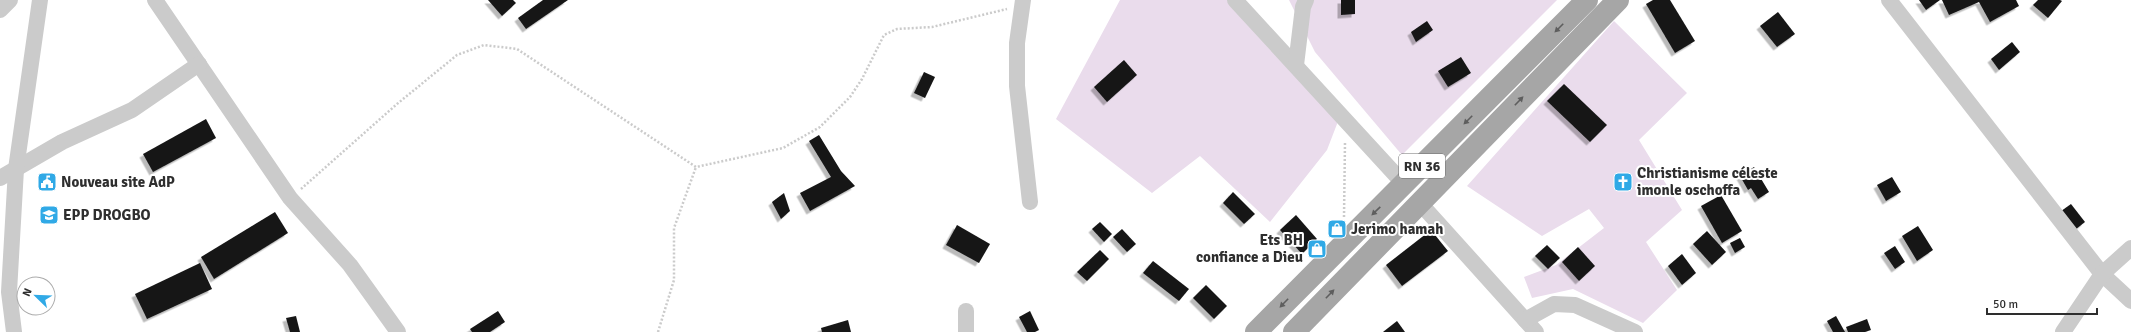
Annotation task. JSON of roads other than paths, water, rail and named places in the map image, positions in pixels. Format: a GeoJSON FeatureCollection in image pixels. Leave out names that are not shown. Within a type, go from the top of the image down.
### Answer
{"type":"FeatureCollection","features":[{"type":"Feature","properties":{"kind":"main road","name":"RN 36"},"geometry":{"type":"LineString","coordinates":[[1256,332],[1344,242],[1404,184],[1587,0]]}},
{"type":"Feature","properties":{"kind":"main road","name":"RN 36"},"geometry":{"type":"LineString","coordinates":[[1294,332],[1419,202],[1618,0]]}},
{"type":"Feature","properties":{"kind":"street"},"geometry":{"type":"LineString","coordinates":[[0,10],[10,0]]}},
{"type":"Feature","properties":{"kind":"street"},"geometry":{"type":"LineString","coordinates":[[14,332],[9,292],[16,169],[40,0]]}},
{"type":"Feature","properties":{"kind":"street"},"geometry":{"type":"LineString","coordinates":[[155,0],[290,198],[350,265],[398,332]]}},
{"type":"Feature","properties":{"kind":"street"},"geometry":{"type":"LineString","coordinates":[[1235,0],[1346,119],[1404,184]]}},
{"type":"Feature","properties":{"kind":"street"},"geometry":{"type":"LineString","coordinates":[[1296,65],[1306,0]]}},
{"type":"Feature","properties":{"kind":"street"},"geometry":{"type":"LineString","coordinates":[[1889,0],[2102,274],[2131,301]]}},
{"type":"Feature","properties":{"kind":"street"},"geometry":{"type":"LineString","coordinates":[[1022,2],[1017,43],[1017,86],[1030,202]]}},
{"type":"Feature","properties":{"kind":"street"},"geometry":{"type":"LineString","coordinates":[[0,178],[62,142],[132,110],[199,64]]}},
{"type":"Feature","properties":{"kind":"street"},"geometry":{"type":"LineString","coordinates":[[1419,202],[1536,332]]}},
{"type":"Feature","properties":{"kind":"street"},"geometry":{"type":"LineString","coordinates":[[2063,332],[2102,274],[2131,248]]}},
{"type":"Feature","properties":{"kind":"street"},"geometry":{"type":"LineString","coordinates":[[1525,320],[1554,304],[1575,305],[1635,332]]}},
{"type":"Feature","properties":{"kind":"street"},"geometry":{"type":"LineString","coordinates":[[966,311],[966,332]]}},
{"type":"Feature","properties":{"kind":"place","name":"Nouveau site AdP"},"geometry":{"type":"Point","coordinates":[47,182]}},
{"type":"Feature","properties":{"kind":"place","name":"Christianisme céleste imonle oschoffa"},"geometry":{"type":"Point","coordinates":[1623,182]}},
{"type":"Feature","properties":{"kind":"place","name":"EPP DROGBO"},"geometry":{"type":"Point","coordinates":[49,215]}},
{"type":"Feature","properties":{"kind":"place","name":"Jerimo hamah"},"geometry":{"type":"Point","coordinates":[1337,229]}},
{"type":"Feature","properties":{"kind":"place","name":"Ets BH confiance a Dieu"},"geometry":{"type":"Point","coordinates":[1317,249]}}]}
